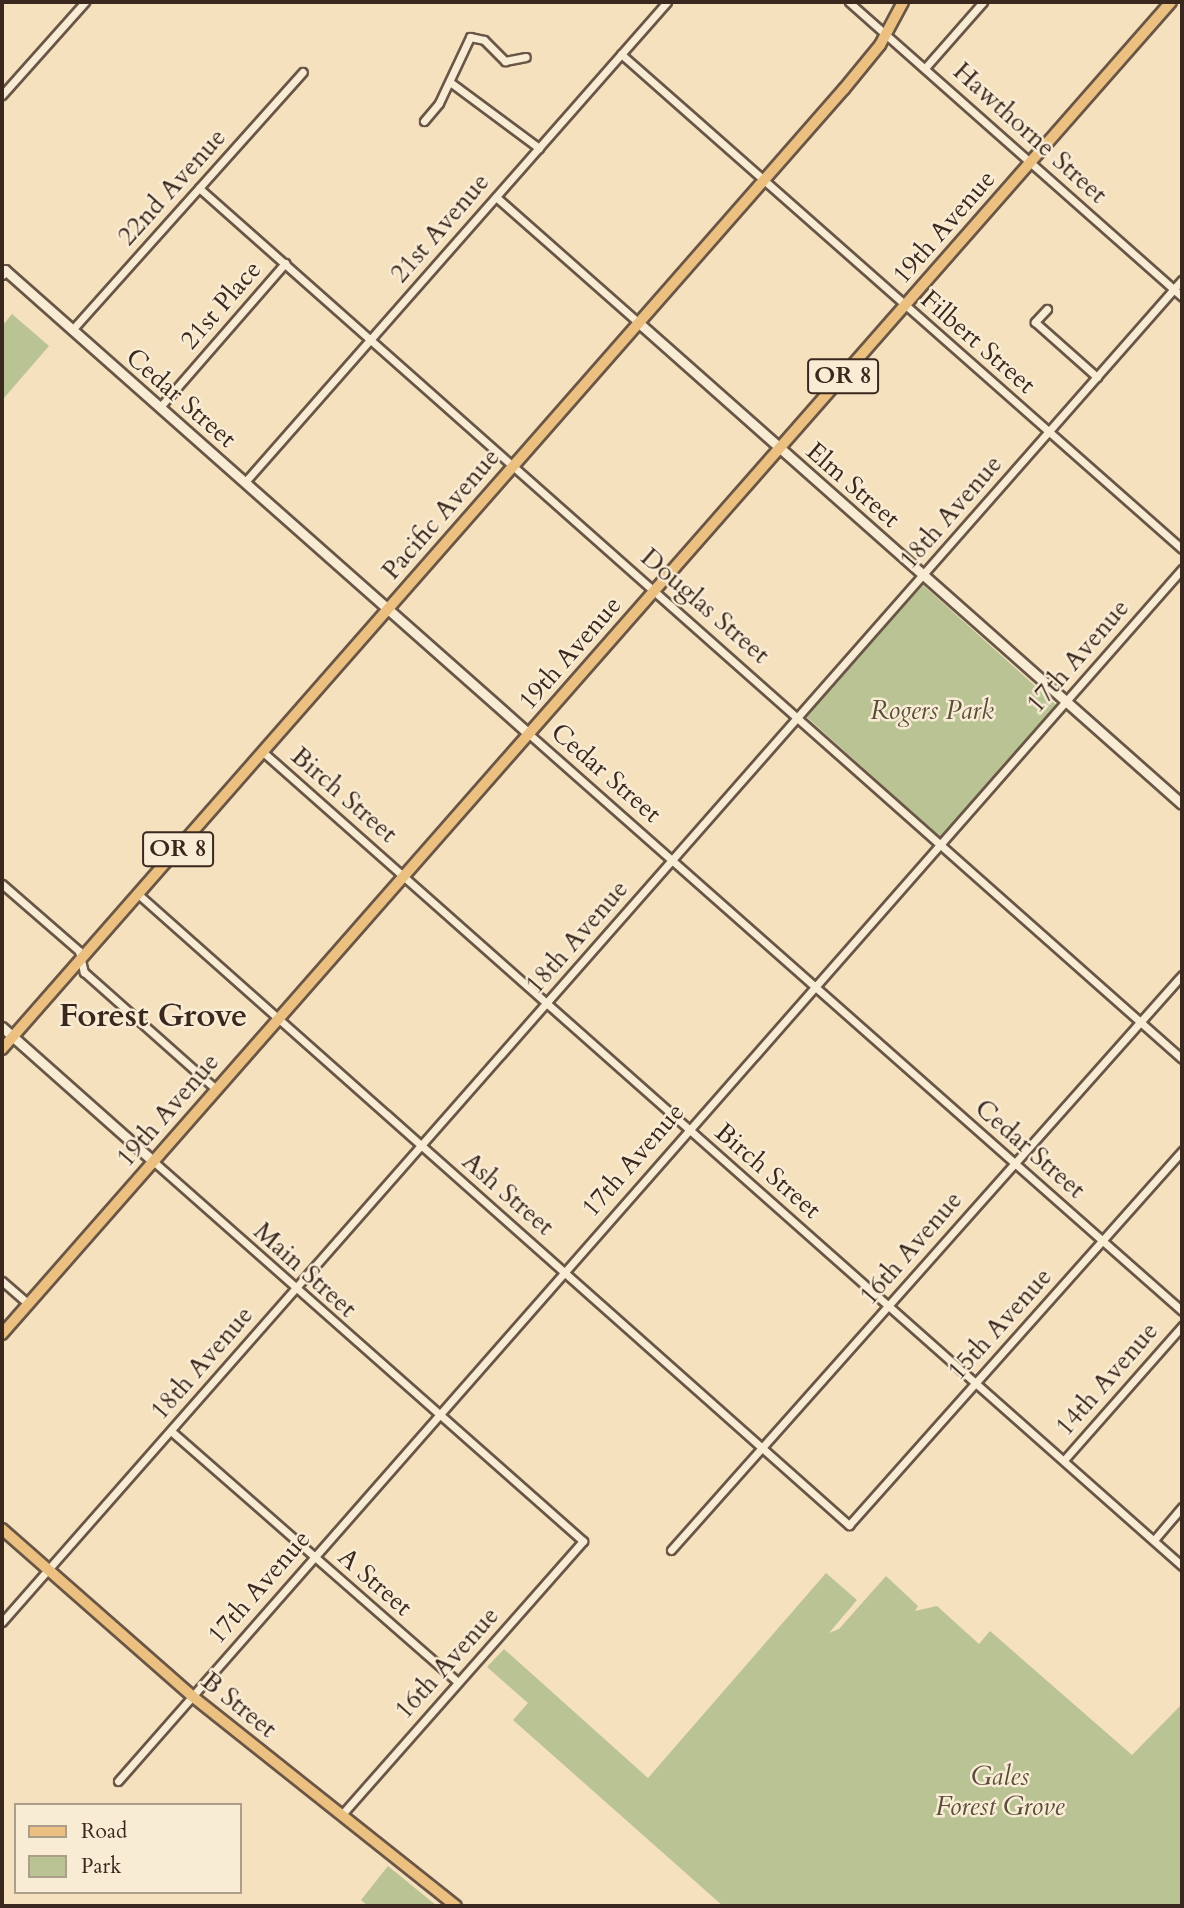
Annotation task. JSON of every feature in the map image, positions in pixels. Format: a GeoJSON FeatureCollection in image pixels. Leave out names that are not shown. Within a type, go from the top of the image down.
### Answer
{"type":"FeatureCollection","features":[{"type":"Feature","properties":{"kind":"main road","name":"Pacific Avenue"},"geometry":{"type":"LineString","coordinates":[[2,1049],[765,180],[887,35],[903,2]]}},
{"type":"Feature","properties":{"kind":"main road","name":"19th Avenue"},"geometry":{"type":"LineString","coordinates":[[2,1334],[1171,2]]}},
{"type":"Feature","properties":{"kind":"main road","name":"B Street"},"geometry":{"type":"LineString","coordinates":[[2,1529],[192,1696],[456,1906]]}},
{"type":"Feature","properties":{"kind":"street"},"geometry":{"type":"LineString","coordinates":[[2,95],[85,2]]}},
{"type":"Feature","properties":{"kind":"street","name":"21st Avenue"},"geometry":{"type":"LineString","coordinates":[[245,482],[667,2]]}},
{"type":"Feature","properties":{"kind":"street","name":"Hawthorne Street"},"geometry":{"type":"LineString","coordinates":[[849,2],[1182,298]]}},
{"type":"Feature","properties":{"kind":"street"},"geometry":{"type":"LineString","coordinates":[[925,68],[983,2]]}},
{"type":"Feature","properties":{"kind":"street"},"geometry":{"type":"LineString","coordinates":[[424,121],[450,82],[473,35],[505,61],[526,57]]}},
{"type":"Feature","properties":{"kind":"street","name":"Filbert Street"},"geometry":{"type":"LineString","coordinates":[[621,54],[1182,549]]}},
{"type":"Feature","properties":{"kind":"street","name":"22nd Avenue"},"geometry":{"type":"LineString","coordinates":[[72,331],[303,72]]}},
{"type":"Feature","properties":{"kind":"street"},"geometry":{"type":"LineString","coordinates":[[450,82],[539,148]]}},
{"type":"Feature","properties":{"kind":"street","name":"Douglas Street"},"geometry":{"type":"LineString","coordinates":[[199,188],[799,716],[1182,1059]]}},
{"type":"Feature","properties":{"kind":"street","name":"Elm Street"},"geometry":{"type":"LineString","coordinates":[[496,197],[1182,804]]}},
{"type":"Feature","properties":{"kind":"street","name":"21st Place"},"geometry":{"type":"LineString","coordinates":[[160,407],[285,263]]}},
{"type":"Feature","properties":{"kind":"street","name":"Cedar Street"},"geometry":{"type":"LineString","coordinates":[[3,271],[674,859],[1182,1311]]}},
{"type":"Feature","properties":{"kind":"street","name":"18th Avenue"},"geometry":{"type":"LineString","coordinates":[[2,1622],[1182,280]]}},
{"type":"Feature","properties":{"kind":"street"},"geometry":{"type":"LineString","coordinates":[[1047,309],[1035,322],[1097,377]]}},
{"type":"Feature","properties":{"kind":"street","name":"17th Avenue"},"geometry":{"type":"LineString","coordinates":[[118,1781],[1182,569]]}},
{"type":"Feature","properties":{"kind":"street","name":"Birch Street"},"geometry":{"type":"LineString","coordinates":[[263,752],[1182,1566]]}},
{"type":"Feature","properties":{"kind":"street"},"geometry":{"type":"LineString","coordinates":[[2,884],[79,951],[84,972],[216,1089]]}},
{"type":"Feature","properties":{"kind":"street","name":"Ash Street"},"geometry":{"type":"LineString","coordinates":[[138,894],[849,1525]]}},
{"type":"Feature","properties":{"kind":"street","name":"16th Avenue"},"geometry":{"type":"LineString","coordinates":[[671,1550],[1182,975]]}},
{"type":"Feature","properties":{"kind":"street","name":"Main Street"},"geometry":{"type":"LineString","coordinates":[[2,1027],[583,1541]]}},
{"type":"Feature","properties":{"kind":"street","name":"15th Avenue"},"geometry":{"type":"LineString","coordinates":[[849,1525],[1182,1152]]}},
{"type":"Feature","properties":{"kind":"street"},"geometry":{"type":"LineString","coordinates":[[2,1281],[28,1304]]}},
{"type":"Feature","properties":{"kind":"street","name":"14th Avenue"},"geometry":{"type":"LineString","coordinates":[[1064,1460],[1182,1326]]}},
{"type":"Feature","properties":{"kind":"street","name":"A Street"},"geometry":{"type":"LineString","coordinates":[[171,1431],[457,1682]]}},
{"type":"Feature","properties":{"kind":"street"},"geometry":{"type":"LineString","coordinates":[[1154,1540],[1182,1507]]}},
{"type":"Feature","properties":{"kind":"street","name":"16th Avenue"},"geometry":{"type":"LineString","coordinates":[[343,1814],[583,1541]]}},
{"type":"Feature","properties":{"kind":"green space"},"geometry":{"type":"Polygon","coordinates":[[[12,314],[49,346],[4,398],[2,326],[12,314]]]}},
{"type":"Feature","properties":{"kind":"green space","name":"Rogers Park"},"geometry":{"type":"Polygon","coordinates":[[[923,585],[1058,706],[940,837],[805,716],[923,585]]]}},
{"type":"Feature","properties":{"kind":"green space","name":"Gales Forest Grove"},"geometry":{"type":"Polygon","coordinates":[[[826,1573],[857,1600],[829,1633],[839,1629],[886,1576],[918,1606],[915,1611],[937,1606],[979,1644],[990,1631],[1132,1755],[1182,1704],[1182,1906],[723,1906],[513,1720],[528,1703],[487,1667],[504,1649],[648,1778],[826,1573]]]}},
{"type":"Feature","properties":{"kind":"green space"},"geometry":{"type":"Polygon","coordinates":[[[388,1866],[437,1906],[368,1906],[361,1900],[388,1866]]]}},
{"type":"Feature","properties":{"kind":"district","name":"Forest Grove"},"geometry":{"type":"Point","coordinates":[153,1016]}}]}
